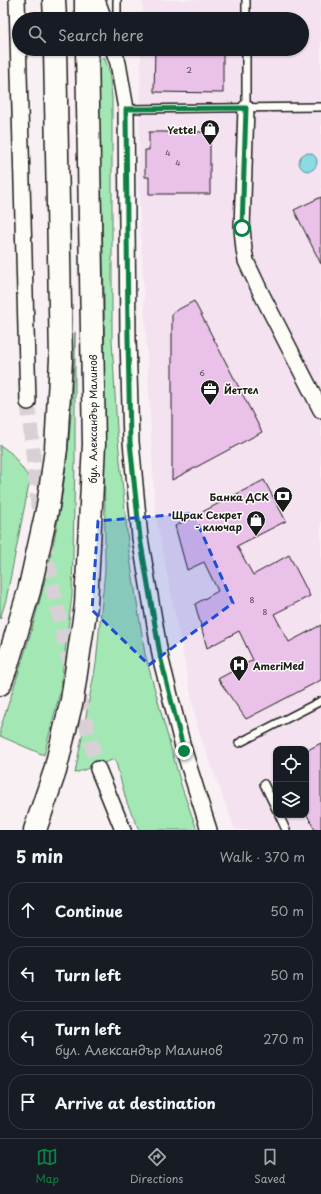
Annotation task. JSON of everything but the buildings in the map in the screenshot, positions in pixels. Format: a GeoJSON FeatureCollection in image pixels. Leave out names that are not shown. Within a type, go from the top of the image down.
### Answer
{"type":"FeatureCollection","features":[{"type":"Feature","properties":{"kind":"main road"},"geometry":{"type":"LineString","coordinates":[[54,0],[55,12]]}},
{"type":"Feature","properties":{"kind":"main road"},"geometry":{"type":"LineString","coordinates":[[86,0],[86,12]]}},
{"type":"Feature","properties":{"kind":"main road"},"geometry":{"type":"LineString","coordinates":[[0,684],[29,591],[48,506],[56,449],[60,359],[55,56]]}},
{"type":"Feature","properties":{"kind":"main road","name":"бул. Александър Малинов"},"geometry":{"type":"LineString","coordinates":[[35,830],[54,771],[72,700],[86,605],[94,444],[87,56]]}},
{"type":"Feature","properties":{"kind":"street"},"geometry":{"type":"LineString","coordinates":[[17,0],[17,12]]}},
{"type":"Feature","properties":{"kind":"street"},"geometry":{"type":"LineString","coordinates":[[98,0],[102,12]]}},
{"type":"Feature","properties":{"kind":"street"},"geometry":{"type":"LineString","coordinates":[[19,56],[28,402]]}},
{"type":"Feature","properties":{"kind":"street"},"geometry":{"type":"LineString","coordinates":[[116,56],[126,109],[130,442],[140,538],[161,660],[184,751],[209,830]]}},
{"type":"Feature","properties":{"kind":"street"},"geometry":{"type":"LineString","coordinates":[[246,108],[242,228],[246,261],[321,410]]}},
{"type":"Feature","properties":{"kind":"street"},"geometry":{"type":"LineString","coordinates":[[98,769],[123,830]]}},
{"type":"Feature","properties":{"kind":"lane"},"geometry":{"type":"LineString","coordinates":[[117,0],[117,12]]}},
{"type":"Feature","properties":{"kind":"lane"},"geometry":{"type":"LineString","coordinates":[[246,0],[246,12]]}},
{"type":"Feature","properties":{"kind":"lane"},"geometry":{"type":"LineString","coordinates":[[246,56],[246,108]]}},
{"type":"Feature","properties":{"kind":"lane"},"geometry":{"type":"LineString","coordinates":[[126,109],[321,107]]}},
{"type":"Feature","properties":{"kind":"lane"},"geometry":{"type":"LineString","coordinates":[[240,743],[321,701]]}},
{"type":"Feature","properties":{"kind":"lane"},"geometry":{"type":"LineString","coordinates":[[264,784],[273,803]]}},
{"type":"Feature","properties":{"kind":"lane"},"geometry":{"type":"LineString","coordinates":[[280,818],[286,830]]}},
{"type":"Feature","properties":{"kind":"highlighted area"},"geometry":{"type":"Polygon","coordinates":[[[193,513],[233,603],[149,665],[92,610],[98,521],[193,513]]]}},
{"type":"Feature","properties":{"kind":"shaded area"},"geometry":{"type":"Polygon","coordinates":[[[143,0],[321,0],[321,830],[235,830],[197,726],[155,511],[138,179],[141,56],[309,56],[309,12],[142,12],[143,0]]]}},
{"type":"Feature","properties":{"kind":"green space"},"geometry":{"type":"Polygon","coordinates":[[[104,57],[109,70],[112,97],[112,340],[117,430],[129,552],[145,654],[182,788],[197,830],[139,830],[127,803],[115,759],[75,773],[96,664],[105,570],[104,291],[99,116],[99,59],[104,57]]]}},
{"type":"Feature","properties":{"kind":"green space"},"geometry":{"type":"Polygon","coordinates":[[[75,332],[75,462],[72,596],[60,692],[44,755],[0,736],[0,729],[31,632],[56,533],[70,432],[75,332]]]}},
{"type":"Feature","properties":{"kind":"green space"},"geometry":{"type":"Polygon","coordinates":[[[0,445],[11,453],[30,479],[6,600],[0,619],[0,445]]]}},
{"type":"Feature","properties":{"kind":"water"},"geometry":{"type":"Polygon","coordinates":[[[308,153],[314,156],[317,162],[314,168],[308,171],[302,168],[299,162],[302,156],[308,153]]]}},
{"type":"Feature","properties":{"kind":"tunnel"},"geometry":{"type":"LineString","coordinates":[[28,402],[38,506],[51,579],[66,648],[98,769]]}},
{"type":"Feature","properties":{"kind":"place","name":"Yettel"},"geometry":{"type":"Point","coordinates":[210,146]}},
{"type":"Feature","properties":{"kind":"place","name":"Йеттел"},"geometry":{"type":"Point","coordinates":[210,406]}},
{"type":"Feature","properties":{"kind":"place","name":"Банка ДСК"},"geometry":{"type":"Point","coordinates":[283,513]}},
{"type":"Feature","properties":{"kind":"place","name":"Щрак Секрет - ключар"},"geometry":{"type":"Point","coordinates":[256,537]}},
{"type":"Feature","properties":{"kind":"place","name":"AmeriMed"},"geometry":{"type":"Point","coordinates":[239,682]}},
{"type":"Feature","properties":{"kind":"route"},"geometry":{"type":"LineString","coordinates":[[184,751],[161,660],[140,538],[130,442],[126,109],[246,108],[242,228]]}}]}
